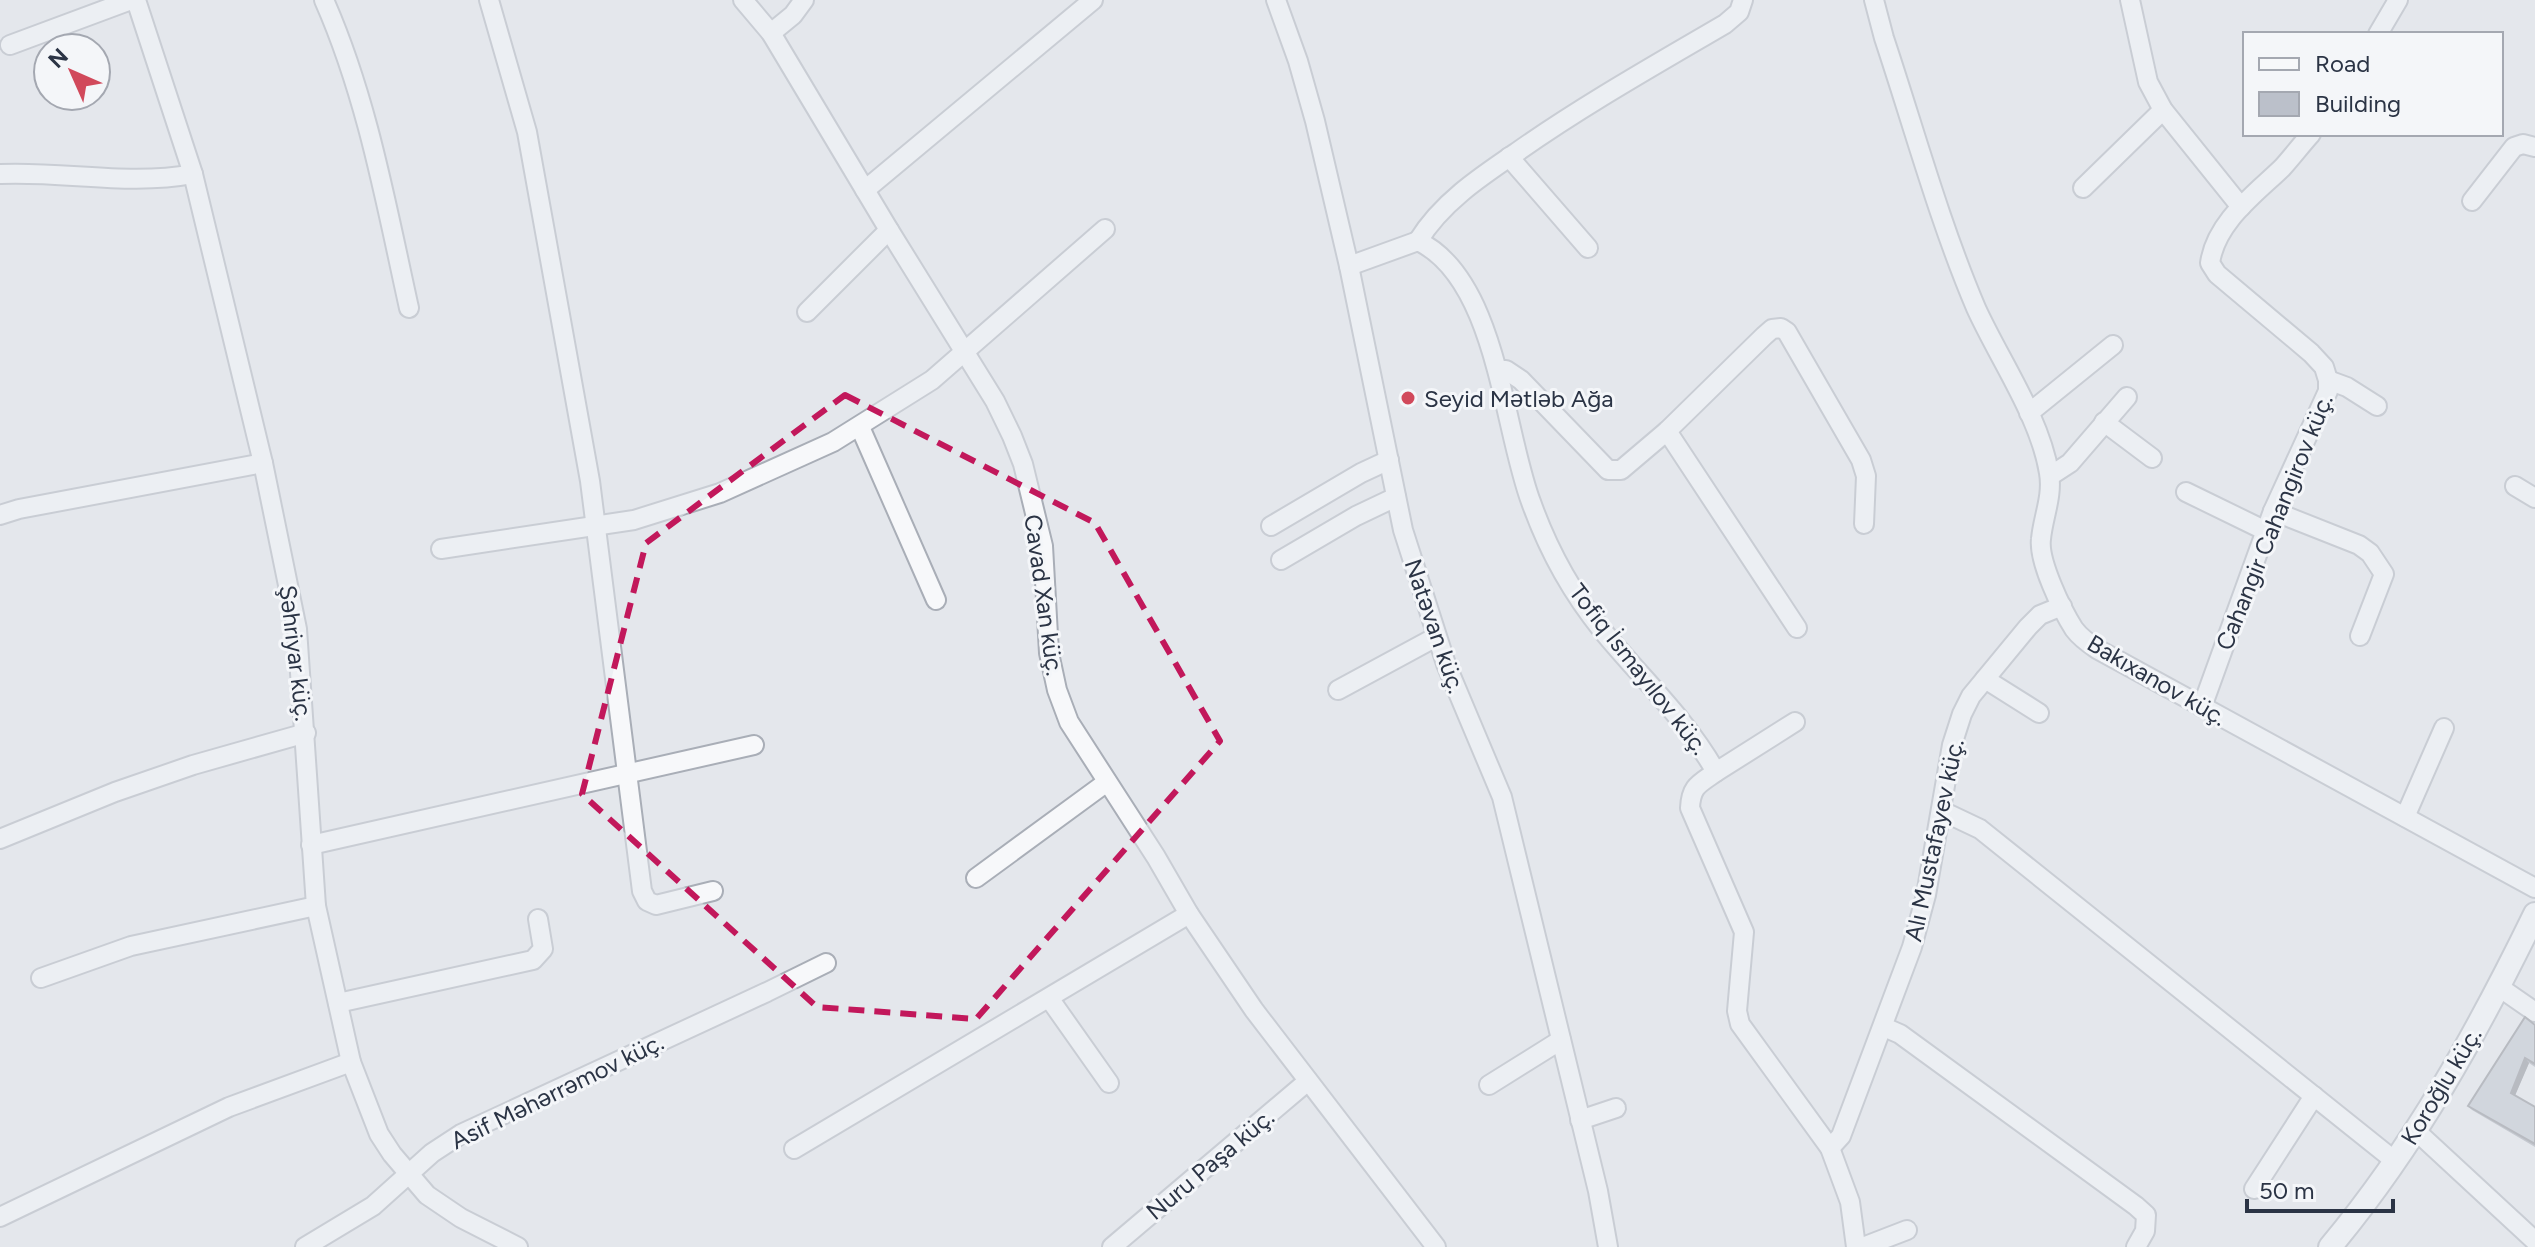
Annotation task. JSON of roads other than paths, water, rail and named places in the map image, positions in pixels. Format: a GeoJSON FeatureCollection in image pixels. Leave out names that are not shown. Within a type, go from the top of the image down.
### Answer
{"type":"FeatureCollection","features":[{"type":"Feature","properties":{"kind":"street"},"geometry":{"type":"LineString","coordinates":[[10,45],[134,0]]}},
{"type":"Feature","properties":{"kind":"street","name":"Şəhriyar küç."},"geometry":{"type":"LineString","coordinates":[[134,0],[193,174],[263,463],[297,629],[316,906],[351,1062],[379,1134],[427,1195],[461,1218],[518,1247]]}},
{"type":"Feature","properties":{"kind":"street"},"geometry":{"type":"LineString","coordinates":[[324,0],[338,32],[377,161],[409,308]]}},
{"type":"Feature","properties":{"kind":"street"},"geometry":{"type":"LineString","coordinates":[[489,0],[527,132],[588,466],[642,891],[647,901],[656,905],[713,891]]}},
{"type":"Feature","properties":{"kind":"street","name":"Cavad Xan küç."},"geometry":{"type":"LineString","coordinates":[[743,0],[771,33],[995,401],[1023,464],[1043,546],[1049,653],[1057,690],[1069,722],[1189,914],[1254,1010],[1429,1244]]}},
{"type":"Feature","properties":{"kind":"street"},"geometry":{"type":"LineString","coordinates":[[771,33],[793,15],[804,0]]}},
{"type":"Feature","properties":{"kind":"street"},"geometry":{"type":"LineString","coordinates":[[865,190],[1093,0]]}},
{"type":"Feature","properties":{"kind":"street","name":"Natəvan küç."},"geometry":{"type":"LineString","coordinates":[[1276,0],[1305,82],[1349,266],[1403,530],[1436,637],[1502,797],[1598,1191],[1608,1247]]}},
{"type":"Feature","properties":{"kind":"street"},"geometry":{"type":"LineString","coordinates":[[1349,266],[1418,241],[1439,213],[1509,157],[1569,115],[1725,24],[1739,12],[1743,0]]}},
{"type":"Feature","properties":{"kind":"street","name":"Bakıxanov küç."},"geometry":{"type":"LineString","coordinates":[[1874,0],[1960,267],[1977,309],[2029,413],[2050,476],[2049,500],[2040,541],[2041,555],[2075,630],[2083,639],[2202,707],[2535,888]]}},
{"type":"Feature","properties":{"kind":"street"},"geometry":{"type":"LineString","coordinates":[[2130,0],[2148,82],[2163,110],[2241,207]]}},
{"type":"Feature","properties":{"kind":"street"},"geometry":{"type":"LineString","coordinates":[[2379,32],[2398,0]]}},
{"type":"Feature","properties":{"kind":"street"},"geometry":{"type":"LineString","coordinates":[[2083,188],[2163,110]]}},
{"type":"Feature","properties":{"kind":"street","name":"Cahangir Cahangirov küç."},"geometry":{"type":"LineString","coordinates":[[2202,707],[2273,511],[2323,404],[2328,380],[2324,367],[2311,353],[2217,274],[2210,263],[2213,248],[2225,227],[2309,136]]}},
{"type":"Feature","properties":{"kind":"street"},"geometry":{"type":"LineString","coordinates":[[2472,201],[2514,147],[2523,144],[2535,147]]}},
{"type":"Feature","properties":{"kind":"street"},"geometry":{"type":"LineString","coordinates":[[1509,157],[1588,248]]}},
{"type":"Feature","properties":{"kind":"street"},"geometry":{"type":"LineString","coordinates":[[0,174],[153,181],[193,174]]}},
{"type":"Feature","properties":{"kind":"street"},"geometry":{"type":"LineString","coordinates":[[441,549],[634,520],[720,493],[833,442],[932,380],[1105,229]]}},
{"type":"Feature","properties":{"kind":"street"},"geometry":{"type":"LineString","coordinates":[[807,312],[889,230]]}},
{"type":"Feature","properties":{"kind":"street","name":"Tofiq İsmayılov küç."},"geometry":{"type":"LineString","coordinates":[[1418,241],[1446,260],[1481,321],[1499,370],[1518,469],[1532,506],[1583,606],[1665,699],[1716,772],[1696,785],[1691,794],[1690,808],[1744,932],[1737,1011],[1740,1024],[1830,1148],[1850,1202],[1856,1247]]}},
{"type":"Feature","properties":{"kind":"street"},"geometry":{"type":"LineString","coordinates":[[1499,370],[1506,370],[1521,380],[1608,470],[1621,470],[1667,431],[1764,336],[1772,329],[1781,328],[1787,332],[1861,460],[1866,476],[1864,524]]}},
{"type":"Feature","properties":{"kind":"street"},"geometry":{"type":"LineString","coordinates":[[2029,413],[2113,345]]}},
{"type":"Feature","properties":{"kind":"street"},"geometry":{"type":"LineString","coordinates":[[2328,380],[2347,387],[2377,406]]}},
{"type":"Feature","properties":{"kind":"street"},"geometry":{"type":"LineString","coordinates":[[2050,476],[2070,463],[2127,397]]}},
{"type":"Feature","properties":{"kind":"street"},"geometry":{"type":"LineString","coordinates":[[2104,422],[2152,458]]}},
{"type":"Feature","properties":{"kind":"street"},"geometry":{"type":"LineString","coordinates":[[860,427],[936,600]]}},
{"type":"Feature","properties":{"kind":"street"},"geometry":{"type":"LineString","coordinates":[[1667,431],[1797,628]]}},
{"type":"Feature","properties":{"kind":"street"},"geometry":{"type":"LineString","coordinates":[[1271,526],[1389,460]]}},
{"type":"Feature","properties":{"kind":"street"},"geometry":{"type":"LineString","coordinates":[[0,515],[263,463]]}},
{"type":"Feature","properties":{"kind":"street"},"geometry":{"type":"LineString","coordinates":[[2515,486],[2535,498]]}},
{"type":"Feature","properties":{"kind":"street"},"geometry":{"type":"LineString","coordinates":[[2186,492],[2266,531]]}},
{"type":"Feature","properties":{"kind":"street"},"geometry":{"type":"LineString","coordinates":[[1281,560],[1356,516],[1396,497]]}},
{"type":"Feature","properties":{"kind":"street"},"geometry":{"type":"LineString","coordinates":[[2273,511],[2359,545],[2370,553],[2384,574],[2360,636]]}},
{"type":"Feature","properties":{"kind":"street","name":"Alı Mustafayev küç."},"geometry":{"type":"LineString","coordinates":[[1830,1148],[1841,1136],[1916,934],[1942,811],[1952,745],[1962,714],[1985,679],[2040,615],[2062,606]]}},
{"type":"Feature","properties":{"kind":"street"},"geometry":{"type":"LineString","coordinates":[[1338,690],[1436,637]]}},
{"type":"Feature","properties":{"kind":"street"},"geometry":{"type":"LineString","coordinates":[[1985,679],[2039,713]]}},
{"type":"Feature","properties":{"kind":"street"},"geometry":{"type":"LineString","coordinates":[[1716,772],[1795,722]]}},
{"type":"Feature","properties":{"kind":"street"},"geometry":{"type":"LineString","coordinates":[[2405,817],[2444,728]]}},
{"type":"Feature","properties":{"kind":"street"},"geometry":{"type":"LineString","coordinates":[[0,839],[115,792],[193,765],[306,733]]}},
{"type":"Feature","properties":{"kind":"street"},"geometry":{"type":"LineString","coordinates":[[311,845],[754,745]]}},
{"type":"Feature","properties":{"kind":"street"},"geometry":{"type":"LineString","coordinates":[[976,878],[1107,782]]}},
{"type":"Feature","properties":{"kind":"street"},"geometry":{"type":"LineString","coordinates":[[1942,811],[1980,829],[2395,1161]]}},
{"type":"Feature","properties":{"kind":"street"},"geometry":{"type":"LineString","coordinates":[[41,978],[131,946],[316,906]]}},
{"type":"Feature","properties":{"kind":"street"},"geometry":{"type":"LineString","coordinates":[[794,1149],[1189,914]]}},
{"type":"Feature","properties":{"kind":"street","name":"Koroğlu küç."},"geometry":{"type":"LineString","coordinates":[[2330,1247],[2415,1130],[2499,987],[2535,914]]}},
{"type":"Feature","properties":{"kind":"street"},"geometry":{"type":"LineString","coordinates":[[338,1003],[533,960],[543,949],[538,919]]}},
{"type":"Feature","properties":{"kind":"street","name":"Asif Məhərrəmov küç."},"geometry":{"type":"LineString","coordinates":[[305,1247],[373,1206],[432,1153],[461,1134],[826,963]]}},
{"type":"Feature","properties":{"kind":"street"},"geometry":{"type":"LineString","coordinates":[[2499,987],[2535,1012]]}},
{"type":"Feature","properties":{"kind":"street"},"geometry":{"type":"LineString","coordinates":[[1049,998],[1109,1083]]}},
{"type":"Feature","properties":{"kind":"street"},"geometry":{"type":"LineString","coordinates":[[1884,1027],[1900,1034],[2136,1206],[2146,1215],[2145,1231],[2136,1247]]}},
{"type":"Feature","properties":{"kind":"street"},"geometry":{"type":"LineString","coordinates":[[1489,1085],[1561,1040]]}},
{"type":"Feature","properties":{"kind":"street"},"geometry":{"type":"LineString","coordinates":[[0,1217],[229,1107],[351,1062]]}},
{"type":"Feature","properties":{"kind":"street","name":"Nuru Paşa küç."},"geometry":{"type":"LineString","coordinates":[[1112,1247],[1308,1081]]}},
{"type":"Feature","properties":{"kind":"street"},"geometry":{"type":"LineString","coordinates":[[2254,1189],[2314,1096]]}},
{"type":"Feature","properties":{"kind":"street"},"geometry":{"type":"LineString","coordinates":[[1580,1120],[1616,1108]]}},
{"type":"Feature","properties":{"kind":"street"},"geometry":{"type":"LineString","coordinates":[[2415,1130],[2535,1241]]}},
{"type":"Feature","properties":{"kind":"street"},"geometry":{"type":"LineString","coordinates":[[1863,1247],[1907,1230]]}},
{"type":"Feature","properties":{"kind":"place","name":"Seyid Mətləb Ağa"},"geometry":{"type":"Point","coordinates":[1408,398]}}]}
